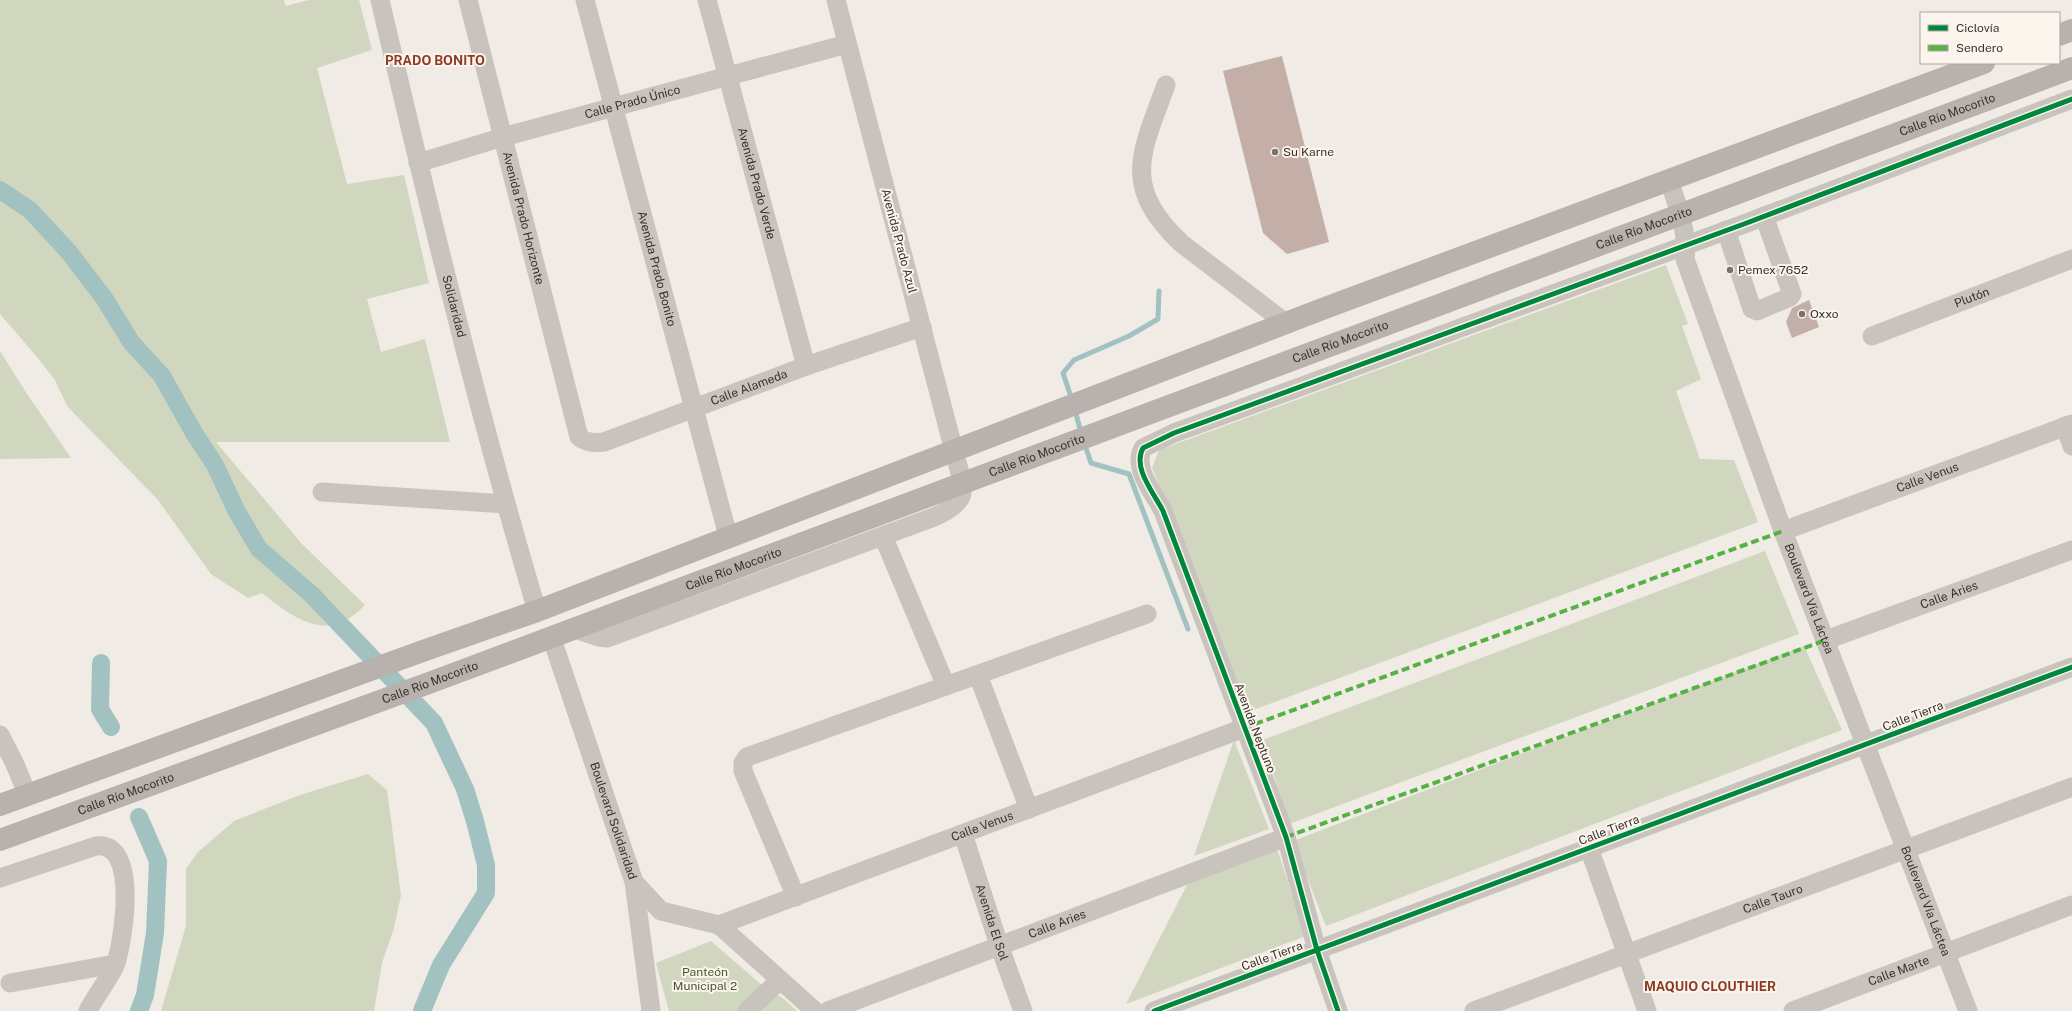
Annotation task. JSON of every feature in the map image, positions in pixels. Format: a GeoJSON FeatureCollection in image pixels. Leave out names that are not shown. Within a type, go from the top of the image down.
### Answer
{"type":"FeatureCollection","features":[{"type":"Feature","properties":{"kind":"main road"},"geometry":{"type":"LineString","coordinates":[[2060,35],[2072,30]]}},
{"type":"Feature","properties":{"kind":"main road"},"geometry":{"type":"LineString","coordinates":[[0,805],[347,678],[537,611],[728,536],[1288,324],[1333,305],[1981,64]]}},
{"type":"Feature","properties":{"kind":"main road","name":"Calle Río Mocorito"},"geometry":{"type":"LineString","coordinates":[[0,840],[429,683],[962,482],[2072,68]]}},
{"type":"Feature","properties":{"kind":"street","name":"Solidaridad"},"geometry":{"type":"LineString","coordinates":[[380,0],[418,163],[506,504],[537,611]]}},
{"type":"Feature","properties":{"kind":"street","name":"Avenida Prado Horizonte"},"geometry":{"type":"LineString","coordinates":[[468,0],[579,437]]}},
{"type":"Feature","properties":{"kind":"street","name":"Avenida Prado Bonito"},"geometry":{"type":"LineString","coordinates":[[585,0],[728,536]]}},
{"type":"Feature","properties":{"kind":"street","name":"Avenida Prado Verde"},"geometry":{"type":"LineString","coordinates":[[707,0],[806,366]]}},
{"type":"Feature","properties":{"kind":"street","name":"Avenida Prado Azul"},"geometry":{"type":"LineString","coordinates":[[836,0],[962,482]]}},
{"type":"Feature","properties":{"kind":"street","name":"Calle Prado Único"},"geometry":{"type":"LineString","coordinates":[[418,163],[503,137],[847,44]]}},
{"type":"Feature","properties":{"kind":"street"},"geometry":{"type":"LineString","coordinates":[[1166,85],[1145,142],[1141,160],[1140,173],[1147,197],[1160,219],[1181,243],[1288,324]]}},
{"type":"Feature","properties":{"kind":"street"},"geometry":{"type":"LineString","coordinates":[[1687,244],[2072,99]]}},
{"type":"Feature","properties":{"kind":"street","name":"Boulevard Vía Láctea"},"geometry":{"type":"LineString","coordinates":[[1669,181],[1681,213],[1687,244],[1685,259],[1783,531],[1968,1011]]}},
{"type":"Feature","properties":{"kind":"street"},"geometry":{"type":"LineString","coordinates":[[1726,230],[1752,309],[1757,312],[1790,297],[1792,294],[1764,216]]}},
{"type":"Feature","properties":{"kind":"street","name":"Avenida Neptuno"},"geometry":{"type":"LineString","coordinates":[[1338,1011],[1317,950],[1286,837],[1163,510],[1140,467],[1139,457],[1145,446],[1174,434],[1687,244]]}},
{"type":"Feature","properties":{"kind":"street","name":"Plutón"},"geometry":{"type":"LineString","coordinates":[[1872,336],[2072,259]]}},
{"type":"Feature","properties":{"kind":"street","name":"Calle Alameda"},"geometry":{"type":"LineString","coordinates":[[579,437],[590,443],[604,442],[694,410],[806,366],[922,327]]}},
{"type":"Feature","properties":{"kind":"street"},"geometry":{"type":"LineString","coordinates":[[2069,425],[2072,446]]}},
{"type":"Feature","properties":{"kind":"street","name":"Calle Venus"},"geometry":{"type":"LineString","coordinates":[[1783,531],[2069,425]]}},
{"type":"Feature","properties":{"kind":"street"},"geometry":{"type":"LineString","coordinates":[[572,628],[599,637],[607,638],[934,517],[956,506],[962,496],[962,482]]}},
{"type":"Feature","properties":{"kind":"street"},"geometry":{"type":"LineString","coordinates":[[322,492],[506,504]]}},
{"type":"Feature","properties":{"kind":"street"},"geometry":{"type":"LineString","coordinates":[[883,536],[946,686]]}},
{"type":"Feature","properties":{"kind":"street","name":"Calle Aries"},"geometry":{"type":"LineString","coordinates":[[1826,640],[2072,550]]}},
{"type":"Feature","properties":{"kind":"street"},"geometry":{"type":"LineString","coordinates":[[796,897],[743,771],[745,759],[750,755],[1147,614]]}},
{"type":"Feature","properties":{"kind":"street","name":"Boulevard Solidaridad"},"geometry":{"type":"LineString","coordinates":[[551,636],[634,882],[651,1011]]}},
{"type":"Feature","properties":{"kind":"street","name":"Calle Tierra"},"geometry":{"type":"LineString","coordinates":[[1154,1011],[2072,667]]}},
{"type":"Feature","properties":{"kind":"street"},"geometry":{"type":"LineString","coordinates":[[978,675],[1029,809]]}},
{"type":"Feature","properties":{"kind":"street","name":"Calle Venus"},"geometry":{"type":"LineString","coordinates":[[720,926],[1244,728]]}},
{"type":"Feature","properties":{"kind":"street"},"geometry":{"type":"LineString","coordinates":[[0,735],[14,762],[28,796]]}},
{"type":"Feature","properties":{"kind":"street","name":"Calle Tauro"},"geometry":{"type":"LineString","coordinates":[[1474,1011],[2072,787]]}},
{"type":"Feature","properties":{"kind":"street","name":"Avenida El Sol"},"geometry":{"type":"LineString","coordinates":[[963,834],[999,945],[1023,1011]]}},
{"type":"Feature","properties":{"kind":"street","name":"Calle Aries"},"geometry":{"type":"LineString","coordinates":[[828,1011],[1286,837]]}},
{"type":"Feature","properties":{"kind":"street"},"geometry":{"type":"LineString","coordinates":[[0,878],[90,847],[100,846],[108,848],[120,863],[125,887],[123,928],[115,964],[88,1011]]}},
{"type":"Feature","properties":{"kind":"street"},"geometry":{"type":"LineString","coordinates":[[1589,848],[1647,1011]]}},
{"type":"Feature","properties":{"kind":"street"},"geometry":{"type":"LineString","coordinates":[[634,882],[661,911],[720,926],[815,1011]]}},
{"type":"Feature","properties":{"kind":"street","name":"Calle Marte"},"geometry":{"type":"LineString","coordinates":[[1793,1011],[2072,905]]}},
{"type":"Feature","properties":{"kind":"street"},"geometry":{"type":"LineString","coordinates":[[10,983],[115,964]]}},
{"type":"Feature","properties":{"kind":"street"},"geometry":{"type":"LineString","coordinates":[[747,1011],[780,980]]}},
{"type":"Feature","properties":{"kind":"green space"},"geometry":{"type":"Polygon","coordinates":[[[0,0],[284,0],[286,6],[309,0],[359,0],[372,50],[317,68],[347,184],[404,175],[429,283],[367,299],[381,352],[425,339],[450,442],[216,442],[302,544],[365,605],[351,617],[338,623],[325,625],[312,624],[287,612],[262,593],[248,598],[211,574],[158,500],[67,406],[55,380],[0,314],[0,0]]]}},
{"type":"Feature","properties":{"kind":"green space"},"geometry":{"type":"Polygon","coordinates":[[[1666,265],[1688,324],[1682,326],[1701,379],[1676,391],[1700,459],[1734,460],[1758,522],[1248,712],[1152,468],[1159,450],[1666,265]]]}},
{"type":"Feature","properties":{"kind":"green space"},"geometry":{"type":"Polygon","coordinates":[[[0,351],[27,394],[71,458],[0,459],[0,351]]]}},
{"type":"Feature","properties":{"kind":"green space"},"geometry":{"type":"Polygon","coordinates":[[[1765,551],[1799,634],[1289,824],[1263,740],[1765,551]]]}},
{"type":"Feature","properties":{"kind":"green space"},"geometry":{"type":"Polygon","coordinates":[[[1804,646],[1842,730],[1326,926],[1293,841],[1804,646]]]}},
{"type":"Feature","properties":{"kind":"green space"},"geometry":{"type":"Polygon","coordinates":[[[1234,740],[1269,829],[1194,856],[1234,740]]]}},
{"type":"Feature","properties":{"kind":"green space"},"geometry":{"type":"Polygon","coordinates":[[[368,774],[387,790],[401,895],[394,928],[382,963],[374,1011],[161,1011],[186,926],[186,869],[197,853],[234,821],[300,795],[368,774]]]}},
{"type":"Feature","properties":{"kind":"green space"},"geometry":{"type":"Polygon","coordinates":[[[1276,846],[1306,936],[1126,1004],[1190,879],[1276,846]]]}},
{"type":"Feature","properties":{"kind":"green space","name":"Panteón Municipal 2"},"geometry":{"type":"Polygon","coordinates":[[[711,941],[763,986],[784,999],[797,1011],[669,1011],[656,963],[711,941]]]}},
{"type":"Feature","properties":{"kind":"building","name":"Su Karne"},"geometry":{"type":"Polygon","coordinates":[[[1282,56],[1329,242],[1287,254],[1263,233],[1223,71],[1282,56]]]}},
{"type":"Feature","properties":{"kind":"building","name":"Oxxo"},"geometry":{"type":"Polygon","coordinates":[[[1809,300],[1819,327],[1792,338],[1786,322],[1792,308],[1809,300]]]}},
{"type":"Feature","properties":{"kind":"waterway"},"geometry":{"type":"LineString","coordinates":[[0,190],[30,210],[68,251],[104,298],[131,342],[162,376],[194,433],[215,465],[237,512],[259,549],[312,595],[434,723],[465,789],[475,821],[486,865],[486,893],[441,965],[422,1011]]}},
{"type":"Feature","properties":{"kind":"waterway"},"geometry":{"type":"LineString","coordinates":[[1072,400],[1063,373],[1074,360],[1129,336],[1158,319],[1159,291]]}},
{"type":"Feature","properties":{"kind":"waterway"},"geometry":{"type":"LineString","coordinates":[[1075,410],[1081,433]]}},
{"type":"Feature","properties":{"kind":"waterway"},"geometry":{"type":"LineString","coordinates":[[1084,442],[1091,463],[1129,474],[1188,629]]}},
{"type":"Feature","properties":{"kind":"waterway"},"geometry":{"type":"LineString","coordinates":[[101,663],[100,709],[111,727]]}},
{"type":"Feature","properties":{"kind":"waterway"},"geometry":{"type":"LineString","coordinates":[[139,817],[158,861],[155,933],[145,995],[139,1011]]}},
{"type":"Feature","properties":{"kind":"marked path"},"geometry":{"type":"LineString","coordinates":[[1244,728],[1783,531]]}},
{"type":"Feature","properties":{"kind":"marked path"},"geometry":{"type":"LineString","coordinates":[[1286,837],[1826,640]]}},
{"type":"Feature","properties":{"kind":"cycle path"},"geometry":{"type":"LineString","coordinates":[[1338,1011],[1317,950],[1286,837],[1163,511],[1142,472],[1140,456],[1143,448],[1174,433],[1744,224],[2072,99]]}},
{"type":"Feature","properties":{"kind":"cycle path"},"geometry":{"type":"LineString","coordinates":[[1154,1011],[2072,667]]}},
{"type":"Feature","properties":{"kind":"place","name":"Su Karne"},"geometry":{"type":"Point","coordinates":[1275,152]}},
{"type":"Feature","properties":{"kind":"place","name":"Pemex 7652"},"geometry":{"type":"Point","coordinates":[1730,270]}},
{"type":"Feature","properties":{"kind":"place","name":"Oxxo"},"geometry":{"type":"Point","coordinates":[1802,314]}},
{"type":"Feature","properties":{"kind":"district","name":"PRADO BONITO"},"geometry":{"type":"Point","coordinates":[435,60]}},
{"type":"Feature","properties":{"kind":"district","name":"MAQUIO CLOUTHIER"},"geometry":{"type":"Point","coordinates":[1710,986]}}]}
